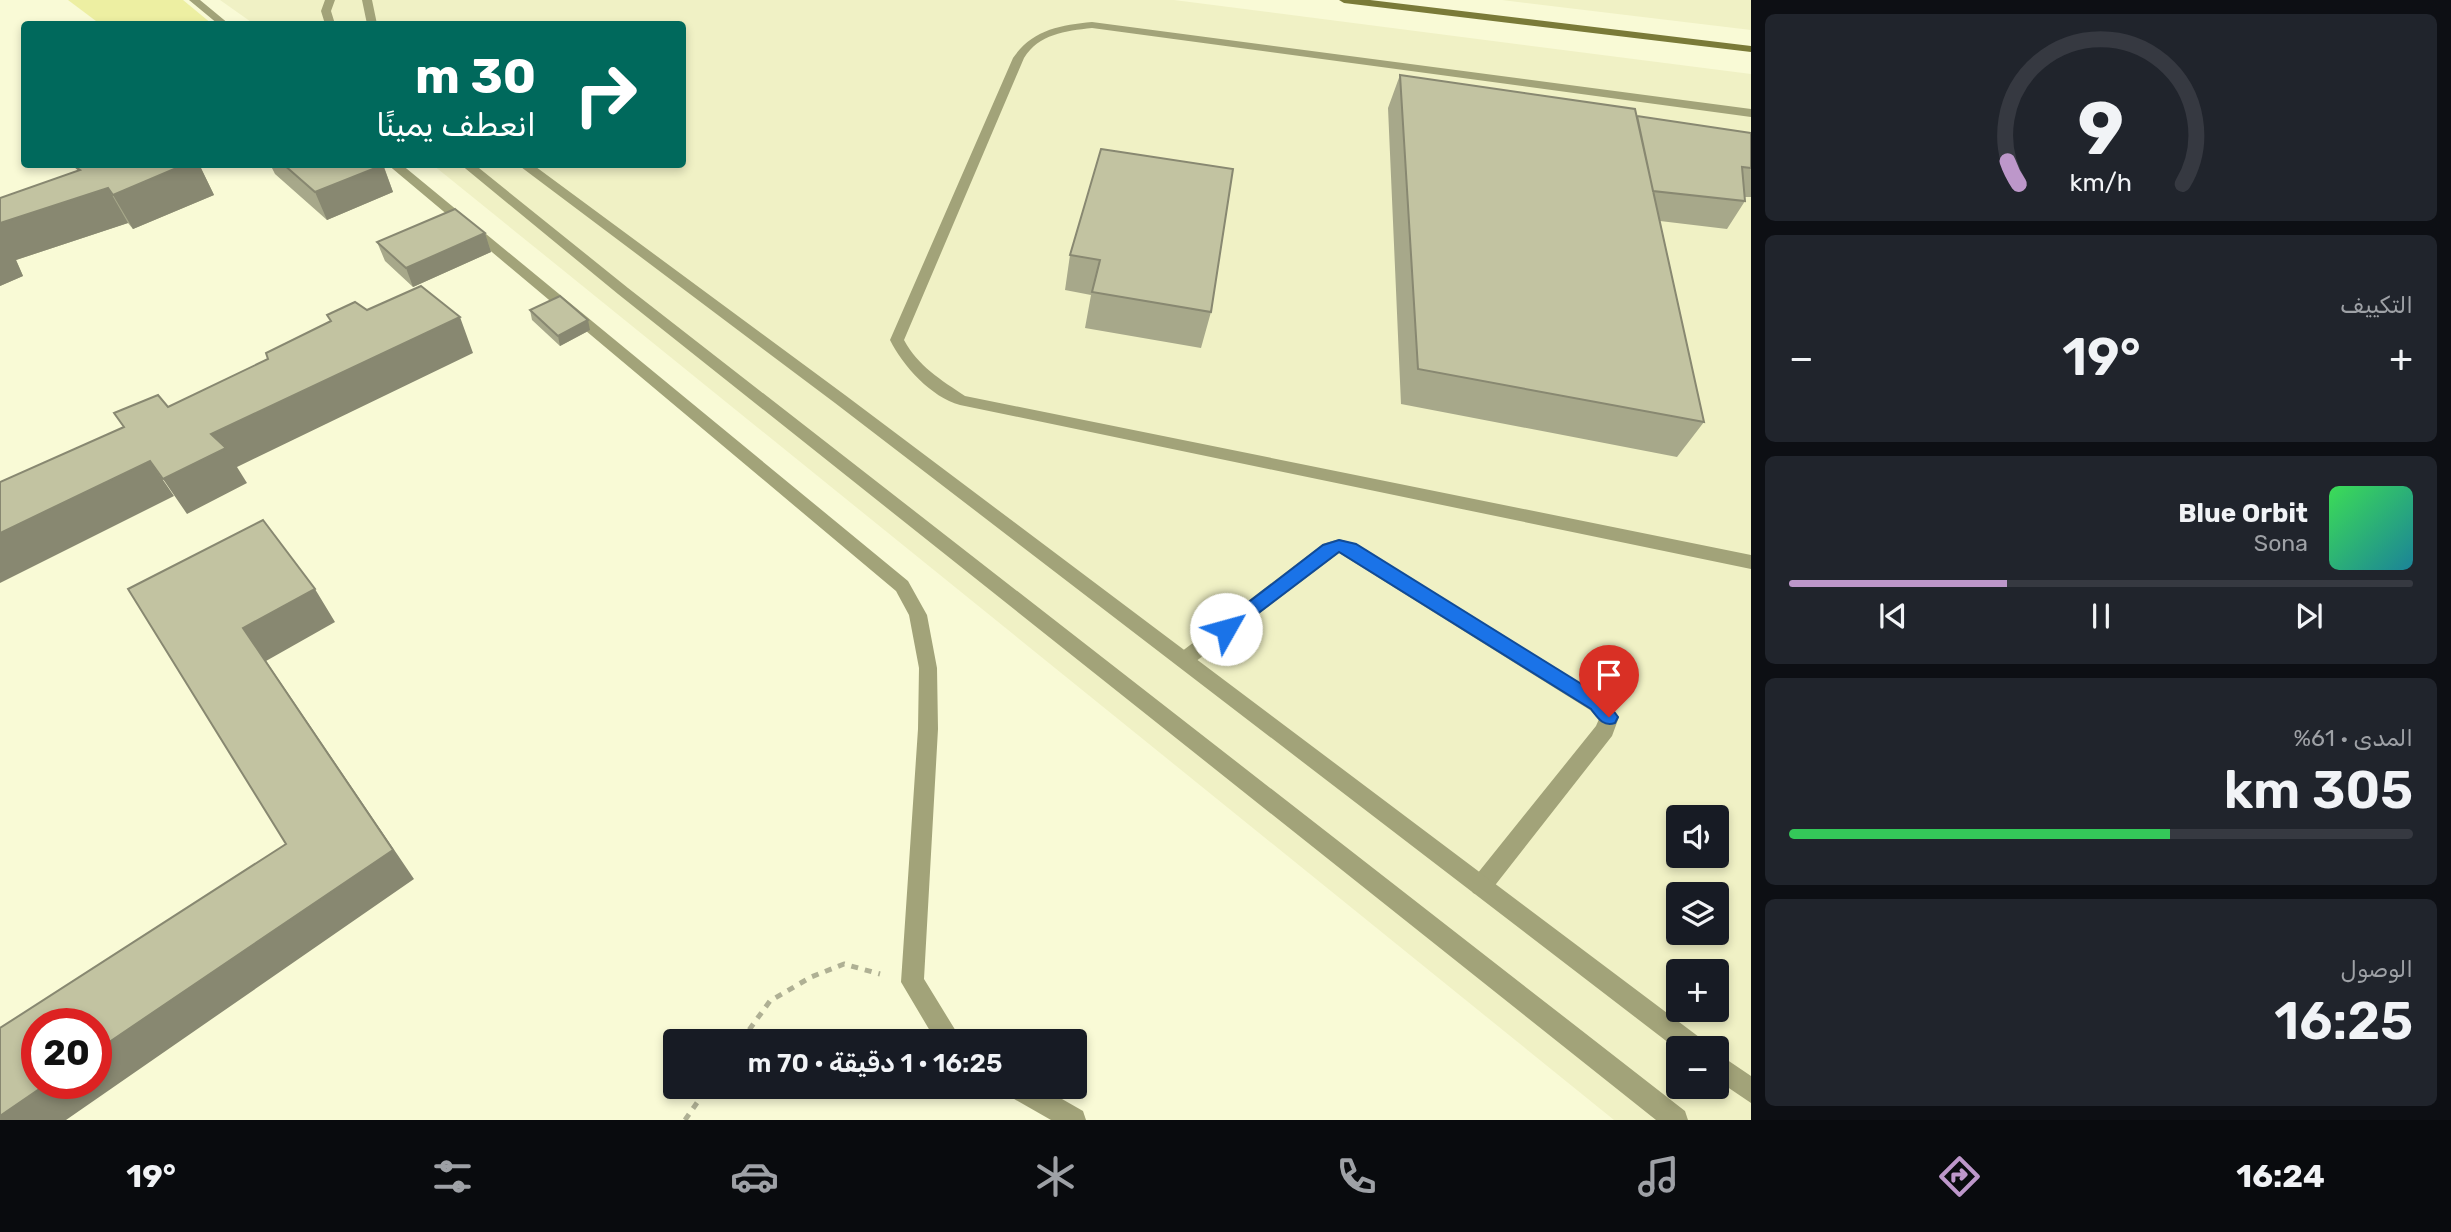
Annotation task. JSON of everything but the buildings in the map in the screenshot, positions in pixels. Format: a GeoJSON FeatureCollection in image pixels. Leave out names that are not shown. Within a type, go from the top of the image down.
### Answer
{"type":"FeatureCollection","features":[{"type":"Feature","properties":{"kind":"street"},"geometry":{"type":"LineString","coordinates":[[194,0],[220,21]]}},
{"type":"Feature","properties":{"kind":"street"},"geometry":{"type":"LineString","coordinates":[[329,21],[326,11],[330,0]]}},
{"type":"Feature","properties":{"kind":"street"},"geometry":{"type":"LineString","coordinates":[[367,0],[371,21]]}},
{"type":"Feature","properties":{"kind":"street"},"geometry":{"type":"LineString","coordinates":[[1344,0],[1751,49]]}},
{"type":"Feature","properties":{"kind":"street"},"geometry":{"type":"LineString","coordinates":[[1432,0],[1751,38]]}},
{"type":"Feature","properties":{"kind":"street"},"geometry":{"type":"LineString","coordinates":[[1751,113],[1092,25],[1049,30],[1029,44],[1017,57],[1014,71],[897,340],[904,356],[922,374],[960,400],[1751,562]]}},
{"type":"Feature","properties":{"kind":"street"},"geometry":{"type":"LineString","coordinates":[[398,168],[902,586],[918,615],[928,668],[928,729],[912,982],[942,1029]]}},
{"type":"Feature","properties":{"kind":"street"},"geometry":{"type":"LineString","coordinates":[[471,168],[645,309],[1676,1120]]}},
{"type":"Feature","properties":{"kind":"street"},"geometry":{"type":"LineString","coordinates":[[528,168],[840,399],[1679,1036]]}},
{"type":"Feature","properties":{"kind":"street"},"geometry":{"type":"LineString","coordinates":[[1185,660],[1329,549],[1339,546],[1350,549],[1597,704],[1609,717],[1605,730],[1481,886]]}},
{"type":"Feature","properties":{"kind":"street"},"geometry":{"type":"LineString","coordinates":[[1729,1074],[1751,1091]]}},
{"type":"Feature","properties":{"kind":"street"},"geometry":{"type":"LineString","coordinates":[[1038,1099],[1074,1120]]}},
{"type":"Feature","properties":{"kind":"path"},"geometry":{"type":"LineString","coordinates":[[750,1029],[770,1001],[811,977],[844,964],[912,982]]}},
{"type":"Feature","properties":{"kind":"path"},"geometry":{"type":"LineString","coordinates":[[685,1120],[700,1099]]}},
{"type":"Feature","properties":{"kind":"shaded area"},"geometry":{"type":"Polygon","coordinates":[[[220,0],[1174,0],[1751,74],[1751,1120],[1614,1120],[437,168],[686,168],[686,21],[250,21],[220,0]]]}},
{"type":"Feature","properties":{"kind":"shaded area"},"geometry":{"type":"Polygon","coordinates":[[[1502,0],[1751,0],[1751,30],[1502,0]]]}},
{"type":"Feature","properties":{"kind":"green space"},"geometry":{"type":"Polygon","coordinates":[[[68,0],[183,0],[208,21],[96,21],[68,0]]]}},
{"type":"Feature","properties":{"kind":"route"},"geometry":{"type":"LineString","coordinates":[[1226,629],[1329,549],[1339,546],[1350,549],[1597,704],[1609,717]]}}]}
